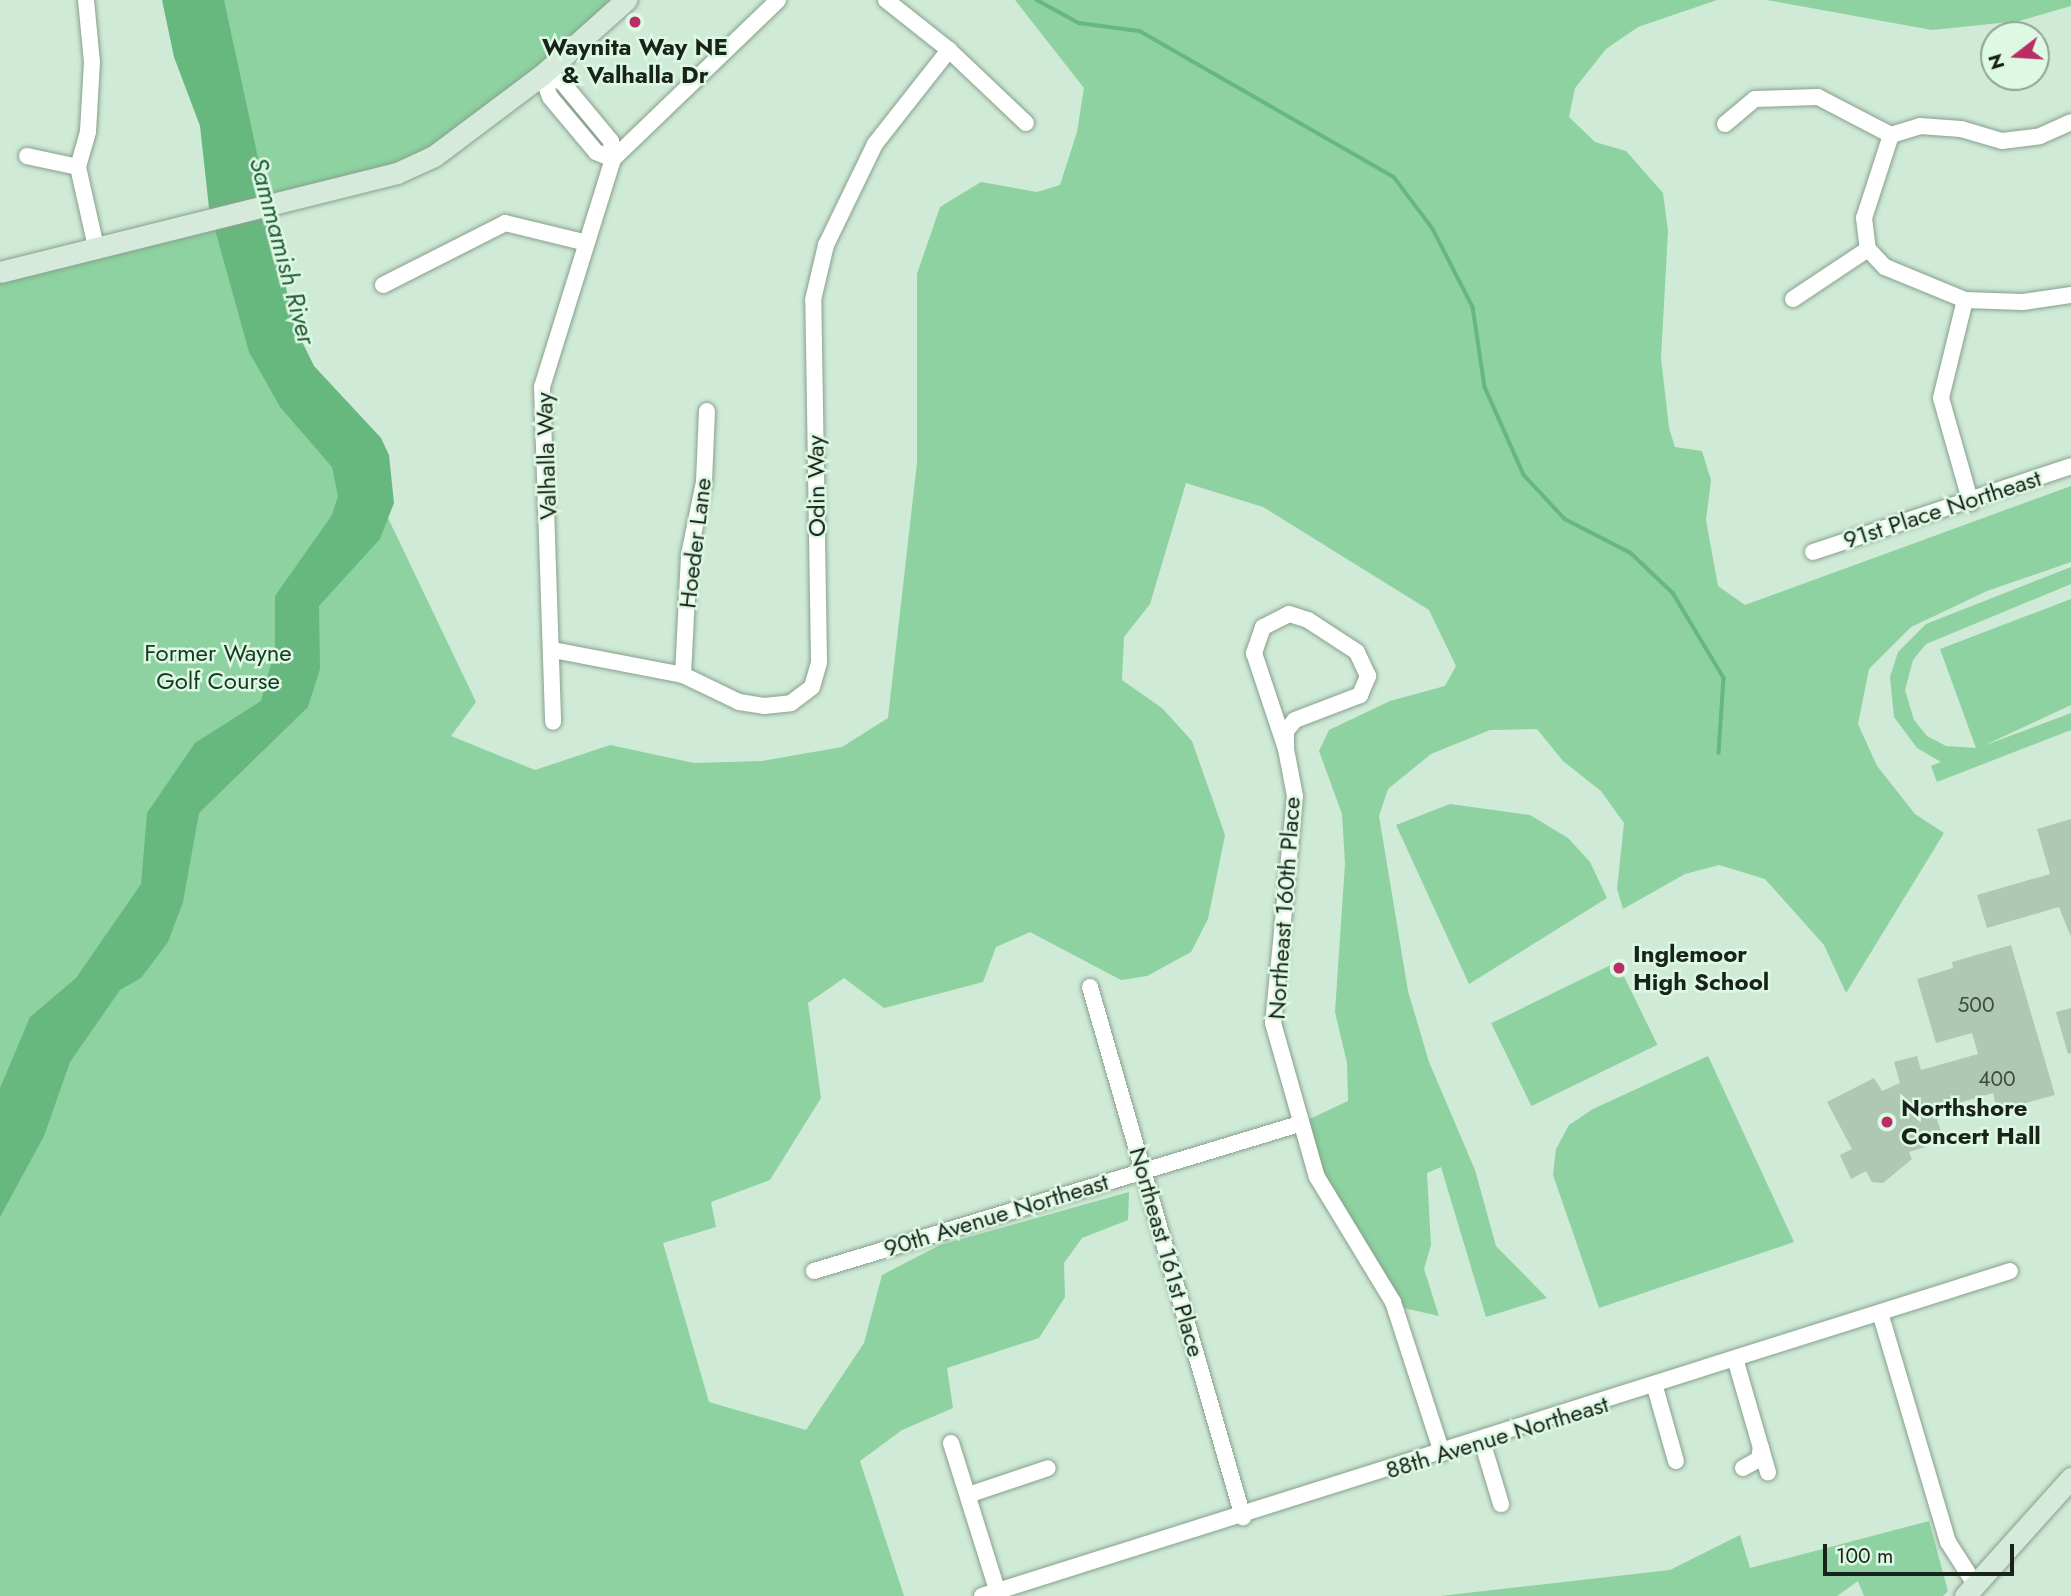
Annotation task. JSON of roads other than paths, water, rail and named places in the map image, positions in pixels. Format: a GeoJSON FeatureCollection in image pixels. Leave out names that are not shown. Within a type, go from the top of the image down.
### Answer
{"type":"FeatureCollection","features":[{"type":"Feature","properties":{"kind":"main road"},"geometry":{"type":"LineString","coordinates":[[0,272],[97,251],[317,195],[435,156],[542,75],[626,0]]}},
{"type":"Feature","properties":{"kind":"main road"},"geometry":{"type":"LineString","coordinates":[[1970,1590],[2071,1478]]}},
{"type":"Feature","properties":{"kind":"street"},"geometry":{"type":"LineString","coordinates":[[86,0],[92,62],[88,132],[78,167],[97,251]]}},
{"type":"Feature","properties":{"kind":"street"},"geometry":{"type":"LineString","coordinates":[[542,75],[551,97],[596,152],[613,159],[778,0]]}},
{"type":"Feature","properties":{"kind":"street"},"geometry":{"type":"LineString","coordinates":[[886,0],[949,50],[1026,123]]}},
{"type":"Feature","properties":{"kind":"street","name":"Odin Way"},"geometry":{"type":"LineString","coordinates":[[553,650],[683,675],[739,702],[764,706],[791,703],[812,687],[819,662],[813,300],[826,245],[874,144],[949,50]]}},
{"type":"Feature","properties":{"kind":"street"},"geometry":{"type":"LineString","coordinates":[[1726,124],[1755,99],[1787,94],[1818,97],[1891,135],[1920,126],[1961,129],[2002,141],[2040,136],[2071,122]]}},
{"type":"Feature","properties":{"kind":"street"},"geometry":{"type":"LineString","coordinates":[[1891,135],[1864,218],[1867,249],[1906,279],[1965,300],[2023,302],[2071,295]]}},
{"type":"Feature","properties":{"kind":"street"},"geometry":{"type":"LineString","coordinates":[[27,156],[78,167]]}},
{"type":"Feature","properties":{"kind":"street","name":"Valhalla Way"},"geometry":{"type":"LineString","coordinates":[[553,722],[553,650],[542,387],[613,159]]}},
{"type":"Feature","properties":{"kind":"street"},"geometry":{"type":"LineString","coordinates":[[383,285],[505,223],[587,243]]}},
{"type":"Feature","properties":{"kind":"street"},"geometry":{"type":"LineString","coordinates":[[1793,299],[1867,249]]}},
{"type":"Feature","properties":{"kind":"street"},"geometry":{"type":"LineString","coordinates":[[1965,300],[1941,398],[1971,503]]}},
{"type":"Feature","properties":{"kind":"street","name":"Hoeder Lane"},"geometry":{"type":"LineString","coordinates":[[683,675],[689,555],[704,482],[707,411]]}},
{"type":"Feature","properties":{"kind":"street","name":"91st Place Northeast"},"geometry":{"type":"LineString","coordinates":[[1813,552],[1971,503],[2071,466]]}},
{"type":"Feature","properties":{"kind":"street","name":"Northeast 160th Place"},"geometry":{"type":"LineString","coordinates":[[1286,749],[1286,731],[1295,720],[1360,695],[1368,676],[1357,652],[1308,620],[1289,614],[1263,627],[1255,653],[1286,749],[1295,796],[1273,1023],[1317,1177],[1393,1302],[1441,1453]]}},
{"type":"Feature","properties":{"kind":"street","name":"Northeast 161st Place"},"geometry":{"type":"LineString","coordinates":[[1090,987],[1243,1517]]}},
{"type":"Feature","properties":{"kind":"street","name":"90th Avenue Northeast"},"geometry":{"type":"LineString","coordinates":[[814,1271],[1143,1169],[1300,1124]]}},
{"type":"Feature","properties":{"kind":"street","name":"88th Avenue Northeast"},"geometry":{"type":"LineString","coordinates":[[990,1593],[1243,1517],[1736,1362],[2010,1271]]}},
{"type":"Feature","properties":{"kind":"street"},"geometry":{"type":"LineString","coordinates":[[1881,1315],[1948,1542],[1970,1590]]}},
{"type":"Feature","properties":{"kind":"street"},"geometry":{"type":"LineString","coordinates":[[1736,1362],[1768,1472]]}},
{"type":"Feature","properties":{"kind":"street"},"geometry":{"type":"LineString","coordinates":[[1655,1387],[1676,1461]]}},
{"type":"Feature","properties":{"kind":"street"},"geometry":{"type":"LineString","coordinates":[[1482,1441],[1501,1504]]}},
{"type":"Feature","properties":{"kind":"street"},"geometry":{"type":"LineString","coordinates":[[951,1443],[968,1495],[990,1593]]}},
{"type":"Feature","properties":{"kind":"street"},"geometry":{"type":"LineString","coordinates":[[1742,1468],[1756,1462],[1761,1447]]}},
{"type":"Feature","properties":{"kind":"street"},"geometry":{"type":"LineString","coordinates":[[968,1495],[1048,1468]]}},
{"type":"Feature","properties":{"kind":"waterway"},"geometry":{"type":"LineString","coordinates":[[1037,0],[1079,23],[1140,31],[1394,177],[1433,229],[1473,307],[1485,387],[1524,475],[1565,519],[1631,553],[1673,593],[1724,678],[1719,753]]}},
{"type":"Feature","properties":{"kind":"place","name":"Waynita Way NE & Valhalla Dr"},"geometry":{"type":"Point","coordinates":[635,22]}},
{"type":"Feature","properties":{"kind":"place","name":"Inglemoor High School"},"geometry":{"type":"Point","coordinates":[1619,968]}},
{"type":"Feature","properties":{"kind":"place","name":"Northshore Concert Hall"},"geometry":{"type":"Point","coordinates":[1887,1122]}},
{"type":"Feature","properties":{"kind":"water label","name":"Sammamish River"},"geometry":{"type":"Point","coordinates":[282,251]}},
{"type":"Feature","properties":{"kind":"park label","name":"Former Wayne Golf Course"},"geometry":{"type":"Point","coordinates":[218,667]}}]}
